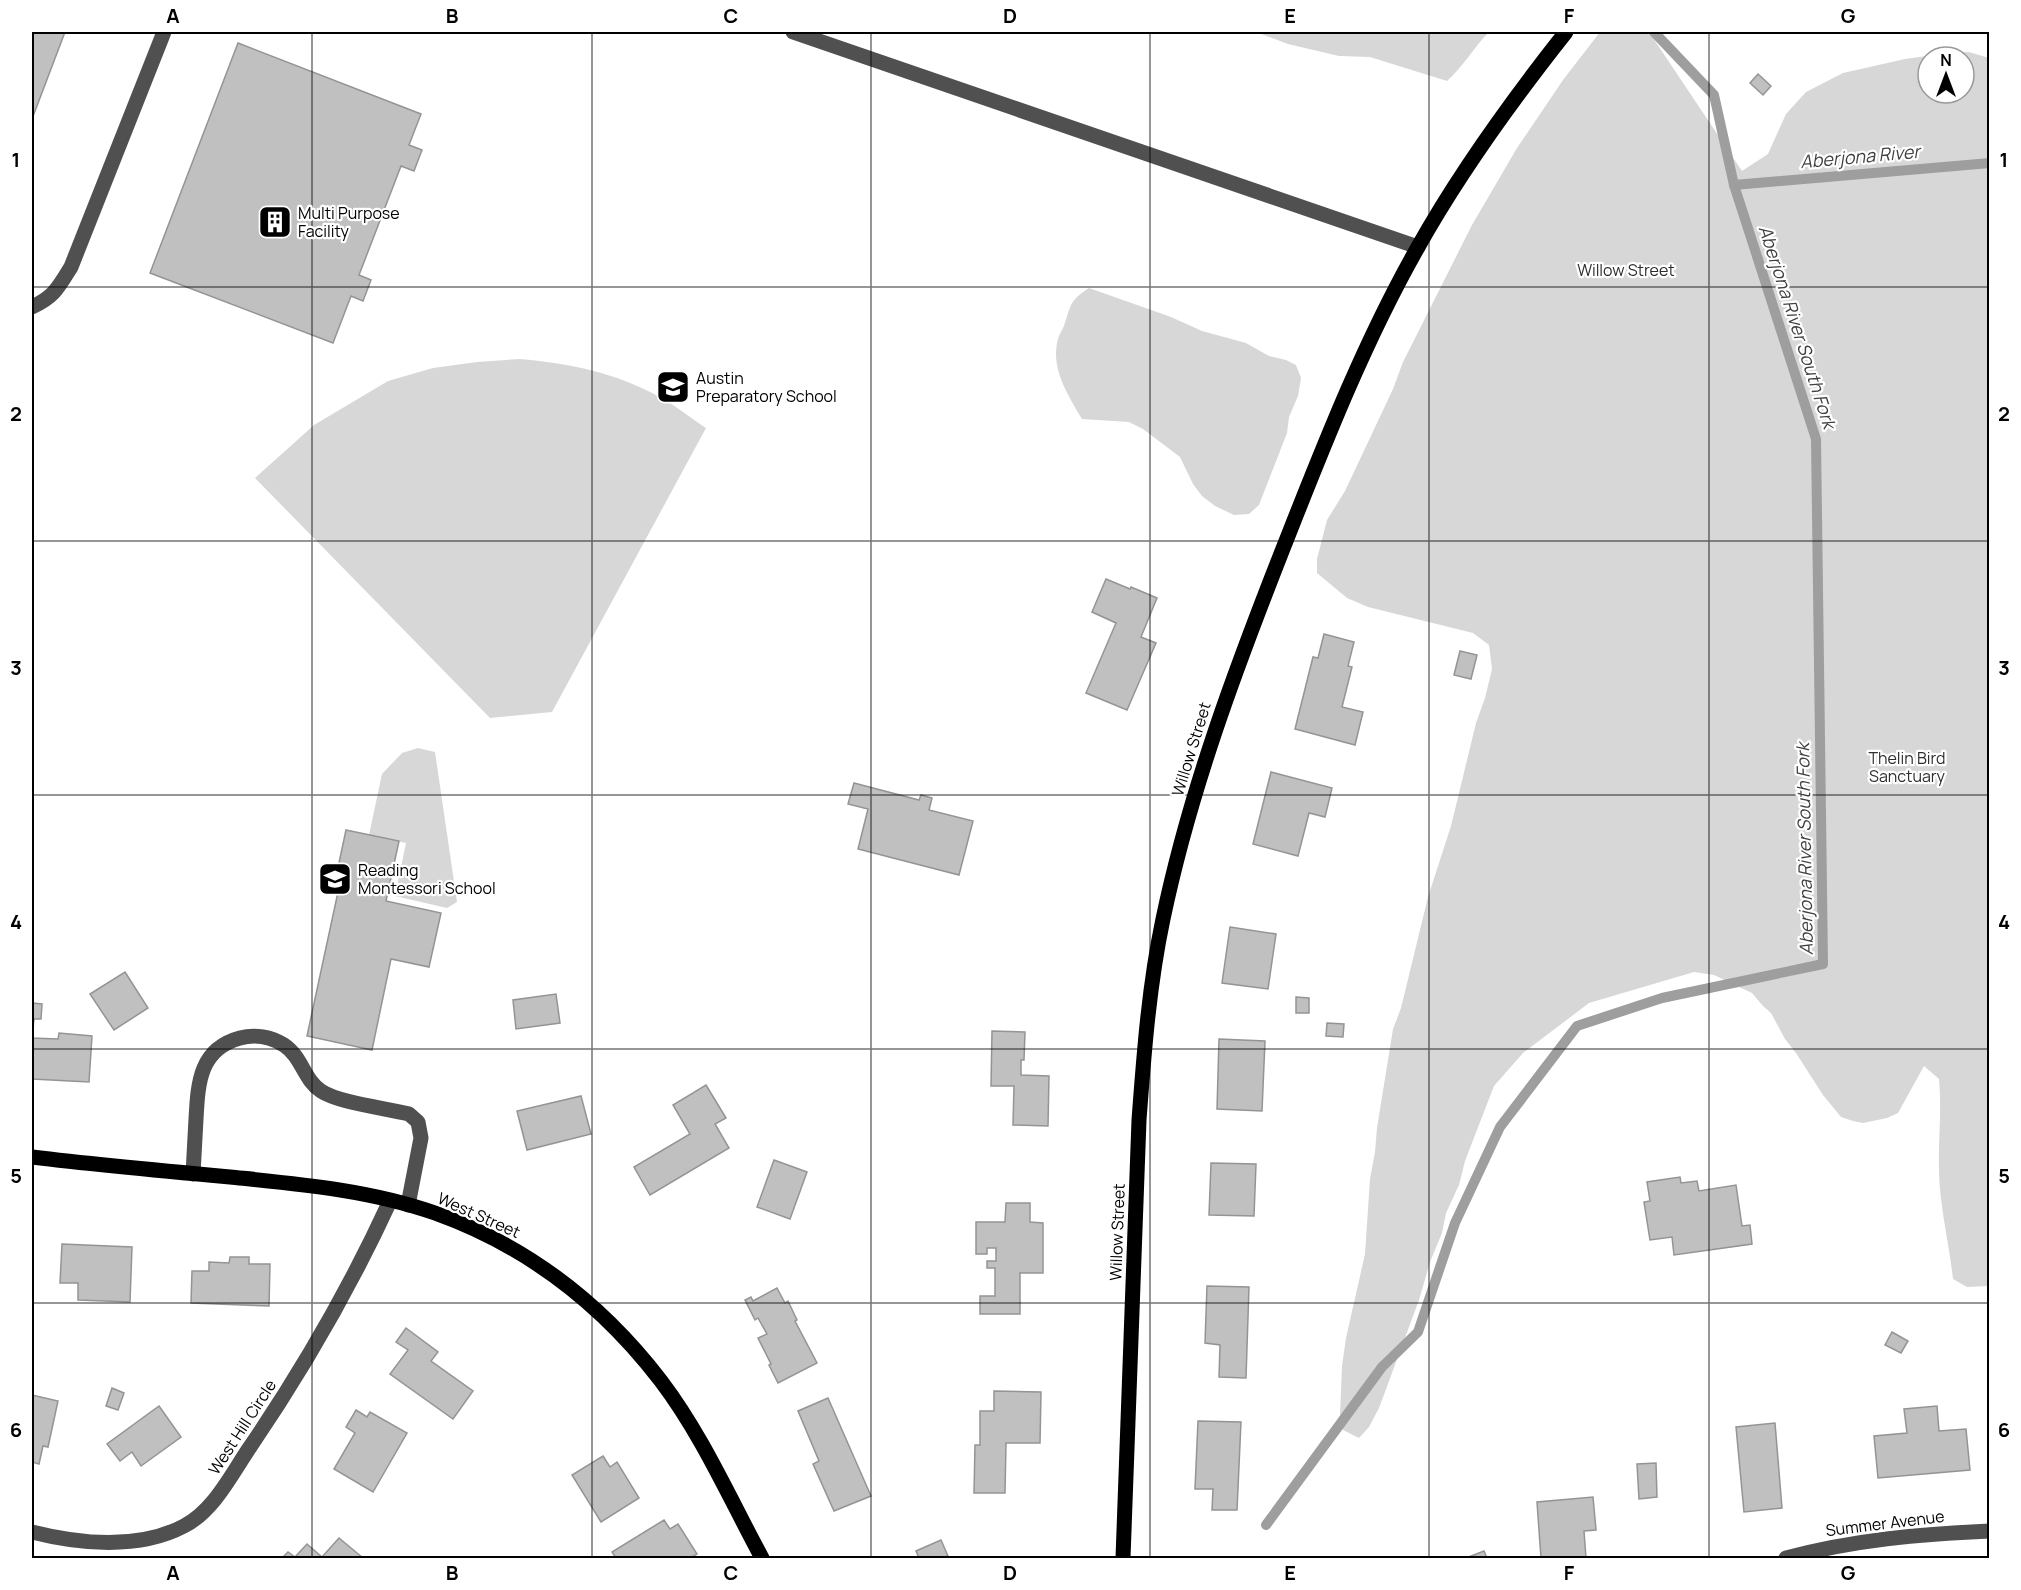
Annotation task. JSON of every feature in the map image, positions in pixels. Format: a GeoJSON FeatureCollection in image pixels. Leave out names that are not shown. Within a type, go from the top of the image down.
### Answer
{"type":"FeatureCollection","features":[{"type":"Feature","properties":{"kind":"main road","name":"Willow Street"},"geometry":{"type":"LineString","coordinates":[[1123,1558],[1139,1120],[1149,1003],[1163,919],[1197,786],[1218,718],[1243,651],[1349,387],[1418,247],[1505,113],[1566,32]]}},
{"type":"Feature","properties":{"kind":"main road","name":"West Street"},"geometry":{"type":"LineString","coordinates":[[32,1157],[297,1184],[344,1191],[435,1213],[513,1248],[553,1273],[591,1305],[629,1342],[673,1399],[710,1460],[762,1558]]}},
{"type":"Feature","properties":{"kind":"street"},"geometry":{"type":"LineString","coordinates":[[32,307],[48,299],[57,290],[71,267],[164,32]]}},
{"type":"Feature","properties":{"kind":"street"},"geometry":{"type":"LineString","coordinates":[[793,32],[1418,247]]}},
{"type":"Feature","properties":{"kind":"street"},"geometry":{"type":"LineString","coordinates":[[193,1174],[198,1088],[203,1068],[209,1058],[224,1044],[243,1037],[264,1037],[283,1044],[291,1051],[298,1058],[310,1081],[328,1095],[409,1114],[418,1122],[421,1138],[408,1205]]}},
{"type":"Feature","properties":{"kind":"street","name":"West Hill Circle"},"geometry":{"type":"LineString","coordinates":[[32,1532],[63,1538],[123,1542],[174,1531],[197,1517],[221,1492],[280,1404],[350,1282],[390,1201]]}},
{"type":"Feature","properties":{"kind":"street","name":"Summer Avenue"},"geometry":{"type":"LineString","coordinates":[[1786,1558],[1898,1536],[1989,1531]]}},
{"type":"Feature","properties":{"kind":"green space"},"geometry":{"type":"Polygon","coordinates":[[[1256,32],[1489,32],[1447,81],[1370,57],[1339,56],[1288,44],[1256,32]]]}},
{"type":"Feature","properties":{"kind":"green space","name":"Thelin Bird Sanctuary"},"geometry":{"type":"Polygon","coordinates":[[[1600,32],[1649,32],[1742,171],[1768,154],[1786,114],[1806,92],[1843,73],[1916,57],[1916,105],[1976,105],[1976,54],[1989,58],[1989,1286],[1967,1287],[1953,1279],[1940,1186],[1939,1079],[1924,1066],[1898,1113],[1887,1118],[1863,1123],[1841,1117],[1785,1039],[1771,1013],[1752,993],[1714,975],[1694,972],[1589,1003],[1523,1053],[1494,1086],[1465,1161],[1459,1185],[1446,1213],[1442,1233],[1430,1262],[1419,1300],[1379,1408],[1369,1427],[1359,1438],[1343,1430],[1340,1415],[1342,1366],[1365,1254],[1370,1179],[1393,1029],[1401,1008],[1428,897],[1451,826],[1476,723],[1492,669],[1489,645],[1473,633],[1368,607],[1347,598],[1317,573],[1317,559],[1327,520],[1345,491],[1393,389],[1403,362],[1472,225],[1517,148],[1563,80],[1600,32]]]}},
{"type":"Feature","properties":{"kind":"green space"},"geometry":{"type":"Polygon","coordinates":[[[1089,288],[1171,317],[1202,331],[1246,343],[1269,356],[1296,365],[1301,378],[1298,396],[1289,417],[1287,433],[1259,505],[1249,514],[1234,515],[1215,506],[1202,496],[1193,484],[1180,457],[1143,429],[1129,422],[1082,419],[1058,371],[1056,350],[1058,337],[1072,304],[1089,288]]]}},
{"type":"Feature","properties":{"kind":"green space"},"geometry":{"type":"Polygon","coordinates":[[[519,359],[574,366],[609,375],[660,397],[706,428],[552,712],[490,718],[255,478],[314,425],[388,381],[433,368],[519,359]]]}},
{"type":"Feature","properties":{"kind":"green space"},"geometry":{"type":"Polygon","coordinates":[[[418,748],[435,752],[457,902],[447,908],[395,896],[406,843],[369,835],[382,774],[402,753],[418,748]]]}},
{"type":"Feature","properties":{"kind":"building"},"geometry":{"type":"Polygon","coordinates":[[[32,32],[65,32],[32,119],[32,32]]]}},
{"type":"Feature","properties":{"kind":"building","name":"Multi Purpose Facility"},"geometry":{"type":"Polygon","coordinates":[[[238,43],[421,114],[409,145],[422,150],[414,171],[401,166],[359,275],[371,280],[363,301],[351,296],[333,343],[150,273],[238,43]]]}},
{"type":"Feature","properties":{"kind":"building"},"geometry":{"type":"Polygon","coordinates":[[[1758,74],[1771,86],[1763,95],[1750,83],[1758,74]]]}},
{"type":"Feature","properties":{"kind":"building"},"geometry":{"type":"Polygon","coordinates":[[[1106,579],[1157,598],[1141,637],[1156,643],[1127,710],[1086,693],[1116,623],[1092,612],[1106,579]]]}},
{"type":"Feature","properties":{"kind":"building"},"geometry":{"type":"Polygon","coordinates":[[[1324,634],[1354,642],[1348,666],[1352,667],[1342,707],[1363,712],[1355,745],[1295,729],[1313,657],[1318,658],[1324,634]]]}},
{"type":"Feature","properties":{"kind":"building"},"geometry":{"type":"Polygon","coordinates":[[[1460,651],[1477,655],[1471,679],[1454,675],[1460,651]]]}},
{"type":"Feature","properties":{"kind":"building"},"geometry":{"type":"Polygon","coordinates":[[[1271,772],[1332,788],[1325,817],[1309,813],[1298,856],[1253,844],[1271,772]]]}},
{"type":"Feature","properties":{"kind":"building"},"geometry":{"type":"Polygon","coordinates":[[[854,783],[919,800],[921,795],[932,798],[929,810],[973,821],[959,875],[858,849],[868,809],[848,804],[854,783]]]}},
{"type":"Feature","properties":{"kind":"building"},"geometry":{"type":"Polygon","coordinates":[[[346,830],[399,841],[386,901],[441,913],[429,967],[391,959],[372,1050],[307,1036],[338,892],[333,891],[346,830]]]}},
{"type":"Feature","properties":{"kind":"building"},"geometry":{"type":"Polygon","coordinates":[[[1230,927],[1276,934],[1268,989],[1222,983],[1230,927]]]}},
{"type":"Feature","properties":{"kind":"building"},"geometry":{"type":"Polygon","coordinates":[[[125,972],[148,1008],[114,1030],[90,994],[125,972]]]}},
{"type":"Feature","properties":{"kind":"building"},"geometry":{"type":"Polygon","coordinates":[[[556,994],[560,1023],[516,1029],[513,1000],[556,994]]]}},
{"type":"Feature","properties":{"kind":"building"},"geometry":{"type":"Polygon","coordinates":[[[1296,997],[1309,998],[1309,1013],[1296,1013],[1296,997]]]}},
{"type":"Feature","properties":{"kind":"building"},"geometry":{"type":"Polygon","coordinates":[[[32,1003],[42,1004],[41,1019],[34,1019],[32,1038],[32,1003]]]}},
{"type":"Feature","properties":{"kind":"building"},"geometry":{"type":"Polygon","coordinates":[[[1327,1023],[1344,1024],[1343,1037],[1326,1036],[1327,1023]]]}},
{"type":"Feature","properties":{"kind":"building"},"geometry":{"type":"Polygon","coordinates":[[[992,1031],[1025,1032],[1021,1075],[1049,1076],[1048,1126],[1013,1125],[1014,1086],[991,1086],[992,1031]]]}},
{"type":"Feature","properties":{"kind":"building"},"geometry":{"type":"Polygon","coordinates":[[[59,1033],[92,1036],[89,1082],[32,1079],[32,1038],[58,1039],[59,1033]]]}},
{"type":"Feature","properties":{"kind":"building"},"geometry":{"type":"Polygon","coordinates":[[[1219,1039],[1265,1041],[1262,1111],[1217,1109],[1219,1039]]]}},
{"type":"Feature","properties":{"kind":"building"},"geometry":{"type":"Polygon","coordinates":[[[706,1085],[726,1118],[715,1124],[729,1148],[650,1195],[634,1167],[690,1134],[673,1105],[706,1085]]]}},
{"type":"Feature","properties":{"kind":"building"},"geometry":{"type":"Polygon","coordinates":[[[581,1096],[591,1134],[527,1150],[517,1111],[581,1096]]]}},
{"type":"Feature","properties":{"kind":"building"},"geometry":{"type":"Polygon","coordinates":[[[774,1160],[807,1172],[790,1219],[757,1207],[774,1160]]]}},
{"type":"Feature","properties":{"kind":"building"},"geometry":{"type":"Polygon","coordinates":[[[1211,1163],[1256,1164],[1254,1216],[1209,1215],[1211,1163]]]}},
{"type":"Feature","properties":{"kind":"building"},"geometry":{"type":"Polygon","coordinates":[[[1680,1177],[1681,1183],[1697,1181],[1699,1191],[1736,1185],[1742,1226],[1750,1225],[1752,1244],[1674,1255],[1672,1237],[1650,1240],[1644,1202],[1650,1201],[1647,1182],[1680,1177]]]}},
{"type":"Feature","properties":{"kind":"building"},"geometry":{"type":"Polygon","coordinates":[[[1006,1203],[1030,1203],[1030,1222],[1043,1223],[1043,1273],[1020,1273],[1020,1314],[980,1314],[980,1296],[995,1296],[995,1268],[987,1268],[987,1261],[996,1261],[996,1248],[987,1248],[987,1254],[976,1254],[976,1222],[1005,1222],[1006,1203]]]}},
{"type":"Feature","properties":{"kind":"building"},"geometry":{"type":"Polygon","coordinates":[[[62,1244],[132,1247],[130,1302],[78,1300],[78,1283],[60,1283],[62,1244]]]}},
{"type":"Feature","properties":{"kind":"building"},"geometry":{"type":"Polygon","coordinates":[[[230,1257],[249,1257],[249,1264],[270,1264],[269,1306],[191,1303],[192,1271],[209,1271],[209,1262],[229,1263],[230,1257]]]}},
{"type":"Feature","properties":{"kind":"building"},"geometry":{"type":"Polygon","coordinates":[[[1207,1286],[1249,1287],[1246,1378],[1219,1377],[1220,1345],[1205,1343],[1207,1286]]]}},
{"type":"Feature","properties":{"kind":"building"},"geometry":{"type":"Polygon","coordinates":[[[777,1288],[785,1303],[788,1301],[797,1320],[795,1321],[817,1363],[778,1383],[758,1338],[767,1334],[758,1318],[755,1320],[745,1300],[751,1297],[753,1301],[777,1288]]]}},
{"type":"Feature","properties":{"kind":"building"},"geometry":{"type":"Polygon","coordinates":[[[406,1328],[438,1352],[431,1361],[473,1391],[453,1419],[390,1374],[408,1350],[396,1342],[406,1328]]]}},
{"type":"Feature","properties":{"kind":"building"},"geometry":{"type":"Polygon","coordinates":[[[1892,1332],[1908,1341],[1901,1353],[1885,1345],[1892,1332]]]}},
{"type":"Feature","properties":{"kind":"building"},"geometry":{"type":"Polygon","coordinates":[[[112,1388],[124,1393],[118,1410],[106,1406],[112,1388]]]}},
{"type":"Feature","properties":{"kind":"building"},"geometry":{"type":"Polygon","coordinates":[[[994,1391],[1041,1392],[1040,1443],[1006,1443],[1005,1493],[974,1493],[975,1445],[980,1445],[980,1411],[994,1411],[994,1391]]]}},
{"type":"Feature","properties":{"kind":"building"},"geometry":{"type":"Polygon","coordinates":[[[32,1395],[58,1401],[48,1447],[43,1446],[39,1464],[32,1462],[32,1395]]]}},
{"type":"Feature","properties":{"kind":"building"},"geometry":{"type":"Polygon","coordinates":[[[828,1398],[871,1496],[834,1511],[813,1464],[819,1461],[798,1411],[828,1398]]]}},
{"type":"Feature","properties":{"kind":"building"},"geometry":{"type":"Polygon","coordinates":[[[159,1406],[181,1437],[141,1466],[132,1452],[120,1461],[107,1444],[159,1406]]]}},
{"type":"Feature","properties":{"kind":"building"},"geometry":{"type":"Polygon","coordinates":[[[1937,1406],[1939,1431],[1966,1429],[1970,1470],[1878,1478],[1874,1436],[1907,1433],[1904,1409],[1937,1406]]]}},
{"type":"Feature","properties":{"kind":"building"},"geometry":{"type":"Polygon","coordinates":[[[356,1410],[367,1417],[370,1412],[407,1433],[373,1492],[334,1469],[355,1433],[346,1427],[356,1410]]]}},
{"type":"Feature","properties":{"kind":"building"},"geometry":{"type":"Polygon","coordinates":[[[1198,1421],[1241,1422],[1237,1510],[1212,1510],[1213,1489],[1195,1489],[1198,1421]]]}},
{"type":"Feature","properties":{"kind":"building"},"geometry":{"type":"Polygon","coordinates":[[[1775,1423],[1782,1508],[1744,1512],[1736,1427],[1775,1423]]]}},
{"type":"Feature","properties":{"kind":"building"},"geometry":{"type":"Polygon","coordinates":[[[603,1456],[610,1467],[617,1462],[639,1498],[601,1522],[572,1475],[603,1456]]]}},
{"type":"Feature","properties":{"kind":"building"},"geometry":{"type":"Polygon","coordinates":[[[1656,1463],[1657,1497],[1639,1499],[1637,1464],[1656,1463]]]}},
{"type":"Feature","properties":{"kind":"building"},"geometry":{"type":"Polygon","coordinates":[[[1593,1497],[1596,1530],[1584,1531],[1586,1558],[1541,1558],[1537,1502],[1593,1497]]]}},
{"type":"Feature","properties":{"kind":"building"},"geometry":{"type":"Polygon","coordinates":[[[664,1520],[670,1529],[678,1524],[697,1554],[690,1558],[616,1558],[612,1552],[664,1520]]]}},
{"type":"Feature","properties":{"kind":"building"},"geometry":{"type":"Polygon","coordinates":[[[339,1538],[363,1558],[282,1558],[288,1552],[295,1557],[307,1544],[322,1557],[339,1538]]]}},
{"type":"Feature","properties":{"kind":"building"},"geometry":{"type":"Polygon","coordinates":[[[941,1540],[948,1556],[919,1558],[916,1551],[941,1540]]]}},
{"type":"Feature","properties":{"kind":"building"},"geometry":{"type":"Polygon","coordinates":[[[1484,1551],[1487,1558],[1466,1558],[1484,1551]]]}},
{"type":"Feature","properties":{"kind":"waterway","name":"Aberjona River South Fork"},"geometry":{"type":"LineString","coordinates":[[1266,1525],[1382,1367],[1418,1332],[1455,1223],[1500,1127],[1577,1026],[1662,998],[1823,964],[1816,439],[1734,185],[1714,95],[1654,32]]}},
{"type":"Feature","properties":{"kind":"waterway","name":"Aberjona River"},"geometry":{"type":"LineString","coordinates":[[1734,185],[1990,163]]}},
{"type":"Feature","properties":{"kind":"place","name":"Multi Purpose Facility"},"geometry":{"type":"Point","coordinates":[275,222]}},
{"type":"Feature","properties":{"kind":"place","name":"Austin Preparatory School"},"geometry":{"type":"Point","coordinates":[673,387]}},
{"type":"Feature","properties":{"kind":"place","name":"Reading Montessori School"},"geometry":{"type":"Point","coordinates":[335,879]}}]}
